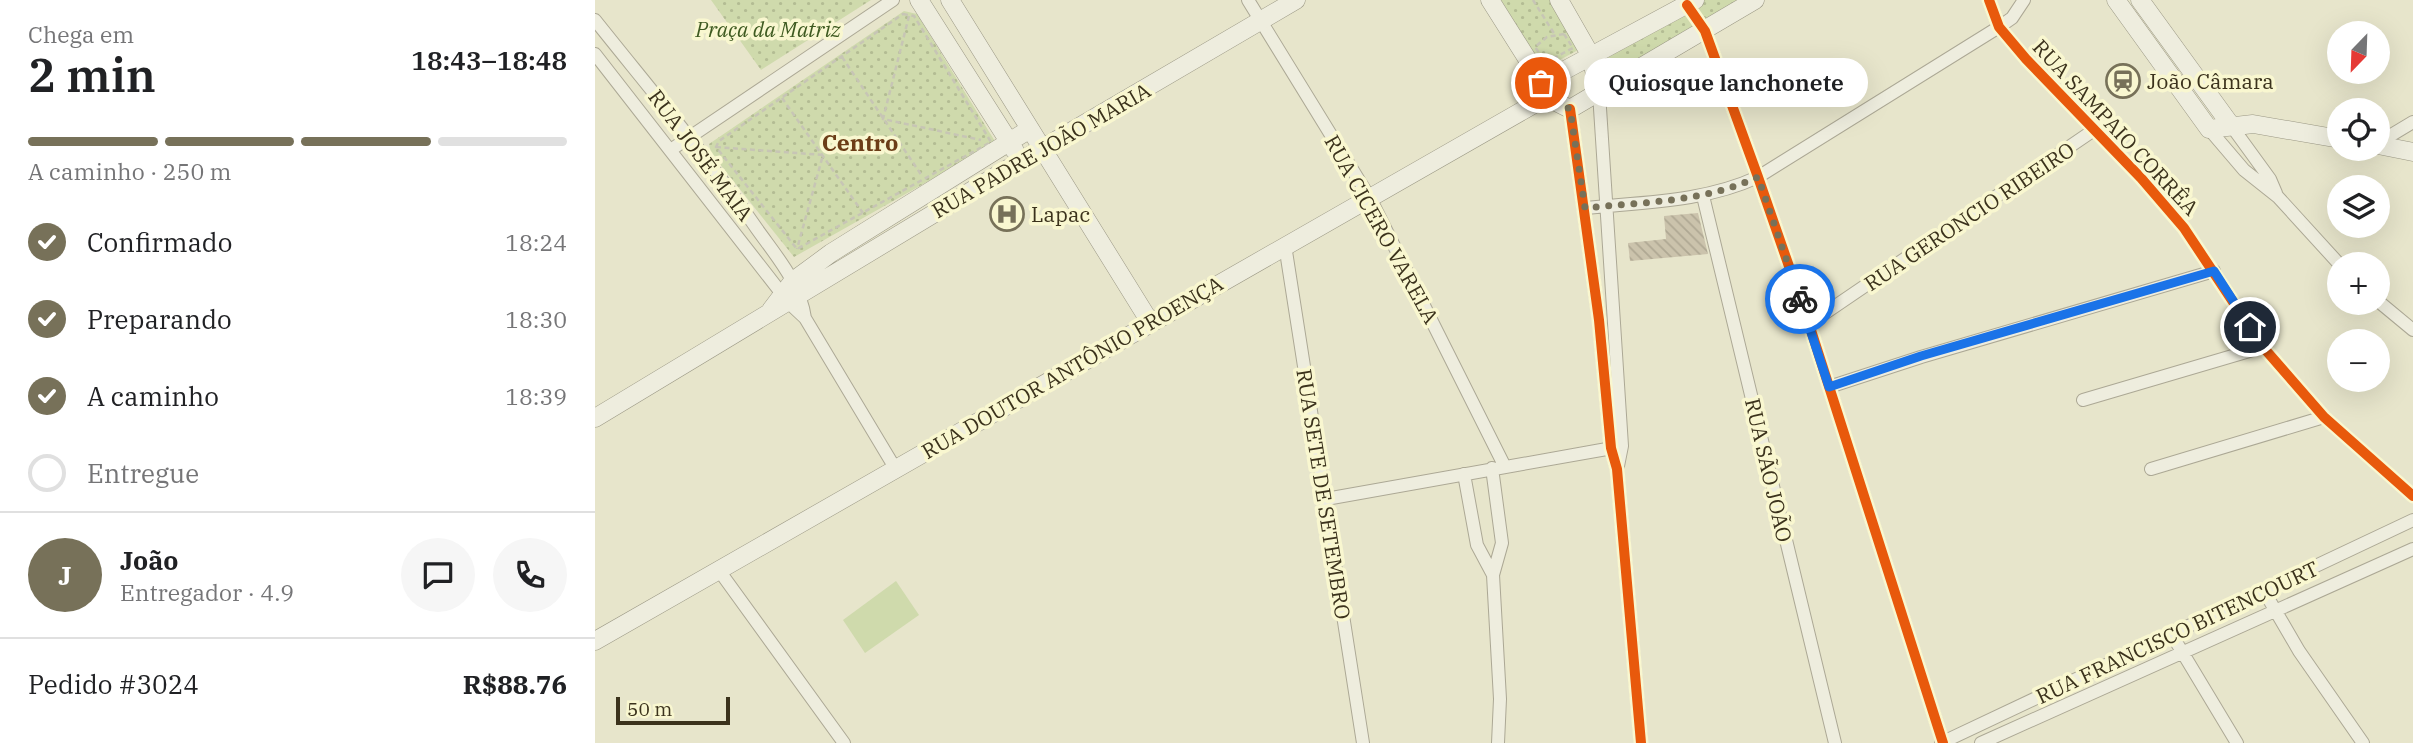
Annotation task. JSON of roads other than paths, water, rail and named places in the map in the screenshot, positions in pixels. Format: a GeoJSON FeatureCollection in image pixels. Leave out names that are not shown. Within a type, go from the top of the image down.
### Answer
{"type":"FeatureCollection","features":[{"type":"Feature","properties":{"kind":"main road"},"geometry":{"type":"LineString","coordinates":[[950,0],[1150,322]]}},
{"type":"Feature","properties":{"kind":"main road","name":"RUA PADRE JOÃO MARIA"},"geometry":{"type":"LineString","coordinates":[[792,293],[913,226],[1296,0]]}},
{"type":"Feature","properties":{"kind":"main road"},"geometry":{"type":"LineString","coordinates":[[1490,0],[1545,89],[1556,102],[1570,109],[1755,0]]}},
{"type":"Feature","properties":{"kind":"main road"},"geometry":{"type":"LineString","coordinates":[[1559,0],[1591,56],[1599,93]]}},
{"type":"Feature","properties":{"kind":"main road"},"geometry":{"type":"LineString","coordinates":[[2116,0],[2209,129],[2230,124],[2253,124],[2327,137]]}},
{"type":"Feature","properties":{"kind":"main road"},"geometry":{"type":"LineString","coordinates":[[2140,0],[2230,124]]}},
{"type":"Feature","properties":{"kind":"main road"},"geometry":{"type":"LineString","coordinates":[[1591,56],[1691,2]]}},
{"type":"Feature","properties":{"kind":"main road"},"geometry":{"type":"LineString","coordinates":[[914,8],[978,94],[1021,161]]}},
{"type":"Feature","properties":{"kind":"main road","name":"RUA DOUTOR ANTÔNIO PROENÇA"},"geometry":{"type":"LineString","coordinates":[[595,641],[1285,245],[1371,200],[1545,89],[1591,56]]}},
{"type":"Feature","properties":{"kind":"main road"},"geometry":{"type":"LineString","coordinates":[[595,418],[771,310],[792,293],[831,253],[1030,130]]}},
{"type":"Feature","properties":{"kind":"main road"},"geometry":{"type":"LineString","coordinates":[[2390,147],[2413,152]]}},
{"type":"Feature","properties":{"kind":"main road"},"geometry":{"type":"LineString","coordinates":[[903,209],[913,226]]}},
{"type":"Feature","properties":{"kind":"street"},"geometry":{"type":"LineString","coordinates":[[672,149],[893,0]]}},
{"type":"Feature","properties":{"kind":"street","name":"RUA CICERO VARELA"},"geometry":{"type":"LineString","coordinates":[[1248,0],[1371,200],[1498,466],[1502,543],[1493,575]]}},
{"type":"Feature","properties":{"kind":"street","name":"RUA SAMPAIO CORRÊA"},"geometry":{"type":"LineString","coordinates":[[1989,0],[1999,27],[2175,218],[2214,271],[2263,347],[2324,417],[2413,496]]}},
{"type":"Feature","properties":{"kind":"street"},"geometry":{"type":"LineString","coordinates":[[1585,208],[1703,196],[1734,188],[1758,177],[1999,27],[2012,18],[2024,0]]}},
{"type":"Feature","properties":{"kind":"street"},"geometry":{"type":"LineString","coordinates":[[1691,2],[1705,31],[1809,324],[1942,743]]}},
{"type":"Feature","properties":{"kind":"street","name":"RUA JOSÉ MAIA"},"geometry":{"type":"LineString","coordinates":[[595,20],[690,136],[792,293]]}},
{"type":"Feature","properties":{"kind":"street"},"geometry":{"type":"LineString","coordinates":[[595,54],[792,293],[895,468]]}},
{"type":"Feature","properties":{"kind":"street"},"geometry":{"type":"LineString","coordinates":[[978,94],[1000,81]]}},
{"type":"Feature","properties":{"kind":"street"},"geometry":{"type":"LineString","coordinates":[[1599,93],[1615,319],[1617,469],[1641,743]]}},
{"type":"Feature","properties":{"kind":"street"},"geometry":{"type":"LineString","coordinates":[[1570,109],[1617,447]]}},
{"type":"Feature","properties":{"kind":"street"},"geometry":{"type":"LineString","coordinates":[[2390,136],[2413,122]]}},
{"type":"Feature","properties":{"kind":"street"},"geometry":{"type":"LineString","coordinates":[[2230,124],[2270,179],[2278,197]]}},
{"type":"Feature","properties":{"kind":"street"},"geometry":{"type":"LineString","coordinates":[[2209,129],[2244,170],[2278,197],[2328,252]]}},
{"type":"Feature","properties":{"kind":"street","name":"RUA GERONCIO RIBEIRO"},"geometry":{"type":"LineString","coordinates":[[1809,324],[2094,130]]}},
{"type":"Feature","properties":{"kind":"street","name":"RUA SÃO JOÃO"},"geometry":{"type":"LineString","coordinates":[[1703,196],[1835,743]]}},
{"type":"Feature","properties":{"kind":"street","name":"RUA SETE DE SETEMBRO"},"geometry":{"type":"LineString","coordinates":[[1285,245],[1363,743]]}},
{"type":"Feature","properties":{"kind":"street"},"geometry":{"type":"LineString","coordinates":[[1829,387],[1921,356],[2214,271]]}},
{"type":"Feature","properties":{"kind":"street"},"geometry":{"type":"LineString","coordinates":[[2390,311],[2413,330]]}},
{"type":"Feature","properties":{"kind":"street"},"geometry":{"type":"LineString","coordinates":[[1599,320],[1615,319]]}},
{"type":"Feature","properties":{"kind":"street"},"geometry":{"type":"LineString","coordinates":[[2083,400],[2263,347]]}},
{"type":"Feature","properties":{"kind":"street"},"geometry":{"type":"LineString","coordinates":[[2151,469],[2324,417]]}},
{"type":"Feature","properties":{"kind":"street"},"geometry":{"type":"LineString","coordinates":[[1326,499],[1498,466],[1617,447]]}},
{"type":"Feature","properties":{"kind":"street"},"geometry":{"type":"LineString","coordinates":[[1464,474],[1478,545],[1493,575],[1500,699],[1498,743]]}},
{"type":"Feature","properties":{"kind":"street","name":"RUA FRANCISCO BITENCOURT"},"geometry":{"type":"LineString","coordinates":[[1942,743],[2413,520]]}},
{"type":"Feature","properties":{"kind":"street","name":"RUA FRANCISCO BITENCOURT"},"geometry":{"type":"LineString","coordinates":[[1981,743],[2413,549]]}},
{"type":"Feature","properties":{"kind":"street"},"geometry":{"type":"LineString","coordinates":[[718,569],[844,743]]}},
{"type":"Feature","properties":{"kind":"street"},"geometry":{"type":"LineString","coordinates":[[2264,591],[2329,697],[2363,743]]}},
{"type":"Feature","properties":{"kind":"street"},"geometry":{"type":"LineString","coordinates":[[2172,635],[2231,741]]}},
{"type":"Feature","properties":{"kind":"place","name":"João Câmara"},"geometry":{"type":"Point","coordinates":[2123,81]}},
{"type":"Feature","properties":{"kind":"place","name":"Quiosque lanchonete"},"geometry":{"type":"Point","coordinates":[1541,83]}},
{"type":"Feature","properties":{"kind":"place","name":"Lapac"},"geometry":{"type":"Point","coordinates":[1007,214]}},
{"type":"Feature","properties":{"kind":"district","name":"Centro"},"geometry":{"type":"Point","coordinates":[860,142]}},
{"type":"Feature","properties":{"kind":"park label","name":"Praça da Matriz"},"geometry":{"type":"Point","coordinates":[768,29]}}]}
